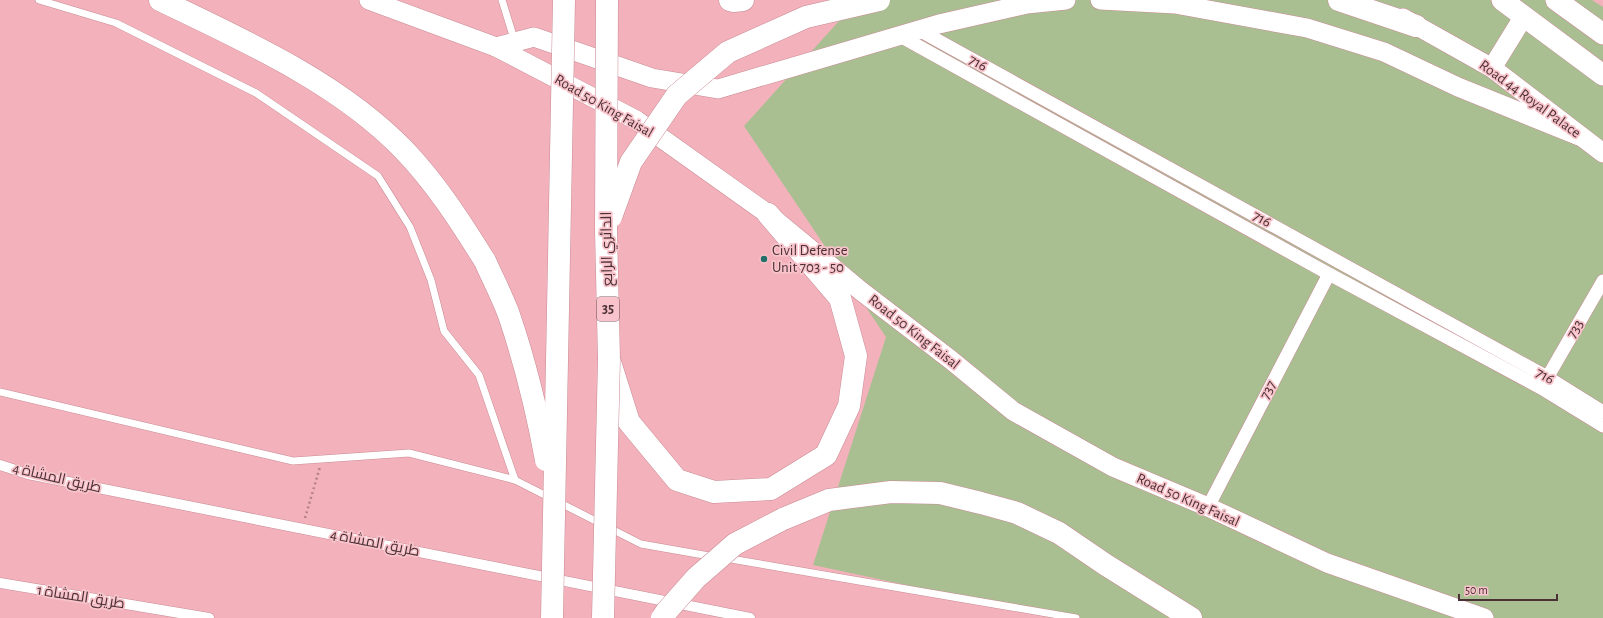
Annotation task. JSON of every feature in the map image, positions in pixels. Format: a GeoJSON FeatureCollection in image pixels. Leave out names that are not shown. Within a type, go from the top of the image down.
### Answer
{"type":"FeatureCollection","features":[{"type":"Feature","properties":{"kind":"highway"},"geometry":{"type":"LineString","coordinates":[[160,0],[228,33],[302,72],[360,111],[402,148],[438,189],[458,217],[485,261],[508,313],[536,404],[554,507]]}},
{"type":"Feature","properties":{"kind":"highway"},"geometry":{"type":"LineString","coordinates":[[549,0],[563,48]]}},
{"type":"Feature","properties":{"kind":"highway"},"geometry":{"type":"LineString","coordinates":[[552,618],[564,0]]}},
{"type":"Feature","properties":{"kind":"highway","name":"الدائري الرابع"},"geometry":{"type":"LineString","coordinates":[[603,618],[609,359],[606,231],[607,0]]}},
{"type":"Feature","properties":{"kind":"highway"},"geometry":{"type":"LineString","coordinates":[[730,0],[743,0]]}},
{"type":"Feature","properties":{"kind":"highway"},"geometry":{"type":"LineString","coordinates":[[606,231],[631,162],[676,95],[728,52],[806,17],[879,0]]}},
{"type":"Feature","properties":{"kind":"highway"},"geometry":{"type":"LineString","coordinates":[[1339,0],[1416,26]]}},
{"type":"Feature","properties":{"kind":"highway"},"geometry":{"type":"LineString","coordinates":[[609,359],[630,422],[677,480],[714,492],[771,489],[826,455],[849,406],[856,356],[840,298],[768,214]]}},
{"type":"Feature","properties":{"kind":"highway"},"geometry":{"type":"LineString","coordinates":[[662,618],[696,578],[735,544],[783,519],[829,500],[891,492],[940,493],[1017,513],[1059,533],[1106,566],[1191,618]]}},
{"type":"Feature","properties":{"kind":"main road","name":"Road 50 King Faisal"},"geometry":{"type":"LineString","coordinates":[[369,0],[496,47],[636,120],[768,214],[861,291],[951,360],[1013,411],[1113,466],[1208,507],[1327,563],[1484,618]]}},
{"type":"Feature","properties":{"kind":"main road"},"geometry":{"type":"LineString","coordinates":[[496,47],[534,37],[652,78],[718,89],[939,24],[1027,4],[1066,0]]}},
{"type":"Feature","properties":{"kind":"main road"},"geometry":{"type":"LineString","coordinates":[[1100,0],[1175,4],[1307,28],[1384,52],[1458,87],[1580,136]]}},
{"type":"Feature","properties":{"kind":"main road","name":"Road 44 Royal Palace"},"geometry":{"type":"LineString","coordinates":[[1373,0],[1416,26],[1492,68],[1603,153]]}},
{"type":"Feature","properties":{"kind":"main road"},"geometry":{"type":"LineString","coordinates":[[1502,0],[1603,75]]}},
{"type":"Feature","properties":{"kind":"main road"},"geometry":{"type":"LineString","coordinates":[[1556,0],[1603,34]]}},
{"type":"Feature","properties":{"kind":"main road"},"geometry":{"type":"LineString","coordinates":[[1492,68],[1524,16]]}},
{"type":"Feature","properties":{"kind":"street","name":"716"},"geometry":{"type":"LineString","coordinates":[[919,30],[1544,382],[1603,412]]}},
{"type":"Feature","properties":{"kind":"street"},"geometry":{"type":"LineString","coordinates":[[900,36],[1329,274],[1544,382],[1603,426]]}},
{"type":"Feature","properties":{"kind":"street","name":"737"},"geometry":{"type":"LineString","coordinates":[[1208,507],[1329,274]]}},
{"type":"Feature","properties":{"kind":"street","name":"733"},"geometry":{"type":"LineString","coordinates":[[1544,382],[1603,281]]}},
{"type":"Feature","properties":{"kind":"street","name":"طريق المشاة 4"},"geometry":{"type":"LineString","coordinates":[[0,465],[28,474],[750,618]]}},
{"type":"Feature","properties":{"kind":"street","name":"طريق المشاة 1"},"geometry":{"type":"LineString","coordinates":[[0,583],[209,618]]}},
{"type":"Feature","properties":{"kind":"lane"},"geometry":{"type":"LineString","coordinates":[[39,0],[116,23],[256,93],[378,176],[410,227],[431,280],[444,331],[479,376],[515,480]]}},
{"type":"Feature","properties":{"kind":"lane"},"geometry":{"type":"LineString","coordinates":[[502,0],[515,42]]}},
{"type":"Feature","properties":{"kind":"lane"},"geometry":{"type":"LineString","coordinates":[[0,392],[293,461],[409,453],[515,480],[641,544],[1076,618]]}},
{"type":"Feature","properties":{"kind":"path"},"geometry":{"type":"LineString","coordinates":[[303,528],[322,459]]}},
{"type":"Feature","properties":{"kind":"green space"},"geometry":{"type":"Polygon","coordinates":[[[858,0],[1592,0],[1603,7],[1603,618],[1060,618],[813,565],[886,337],[744,126],[858,0]]]}},
{"type":"Feature","properties":{"kind":"place","name":"Civil Defense Unit 703 - 50"},"geometry":{"type":"Point","coordinates":[764,259]}}]}
